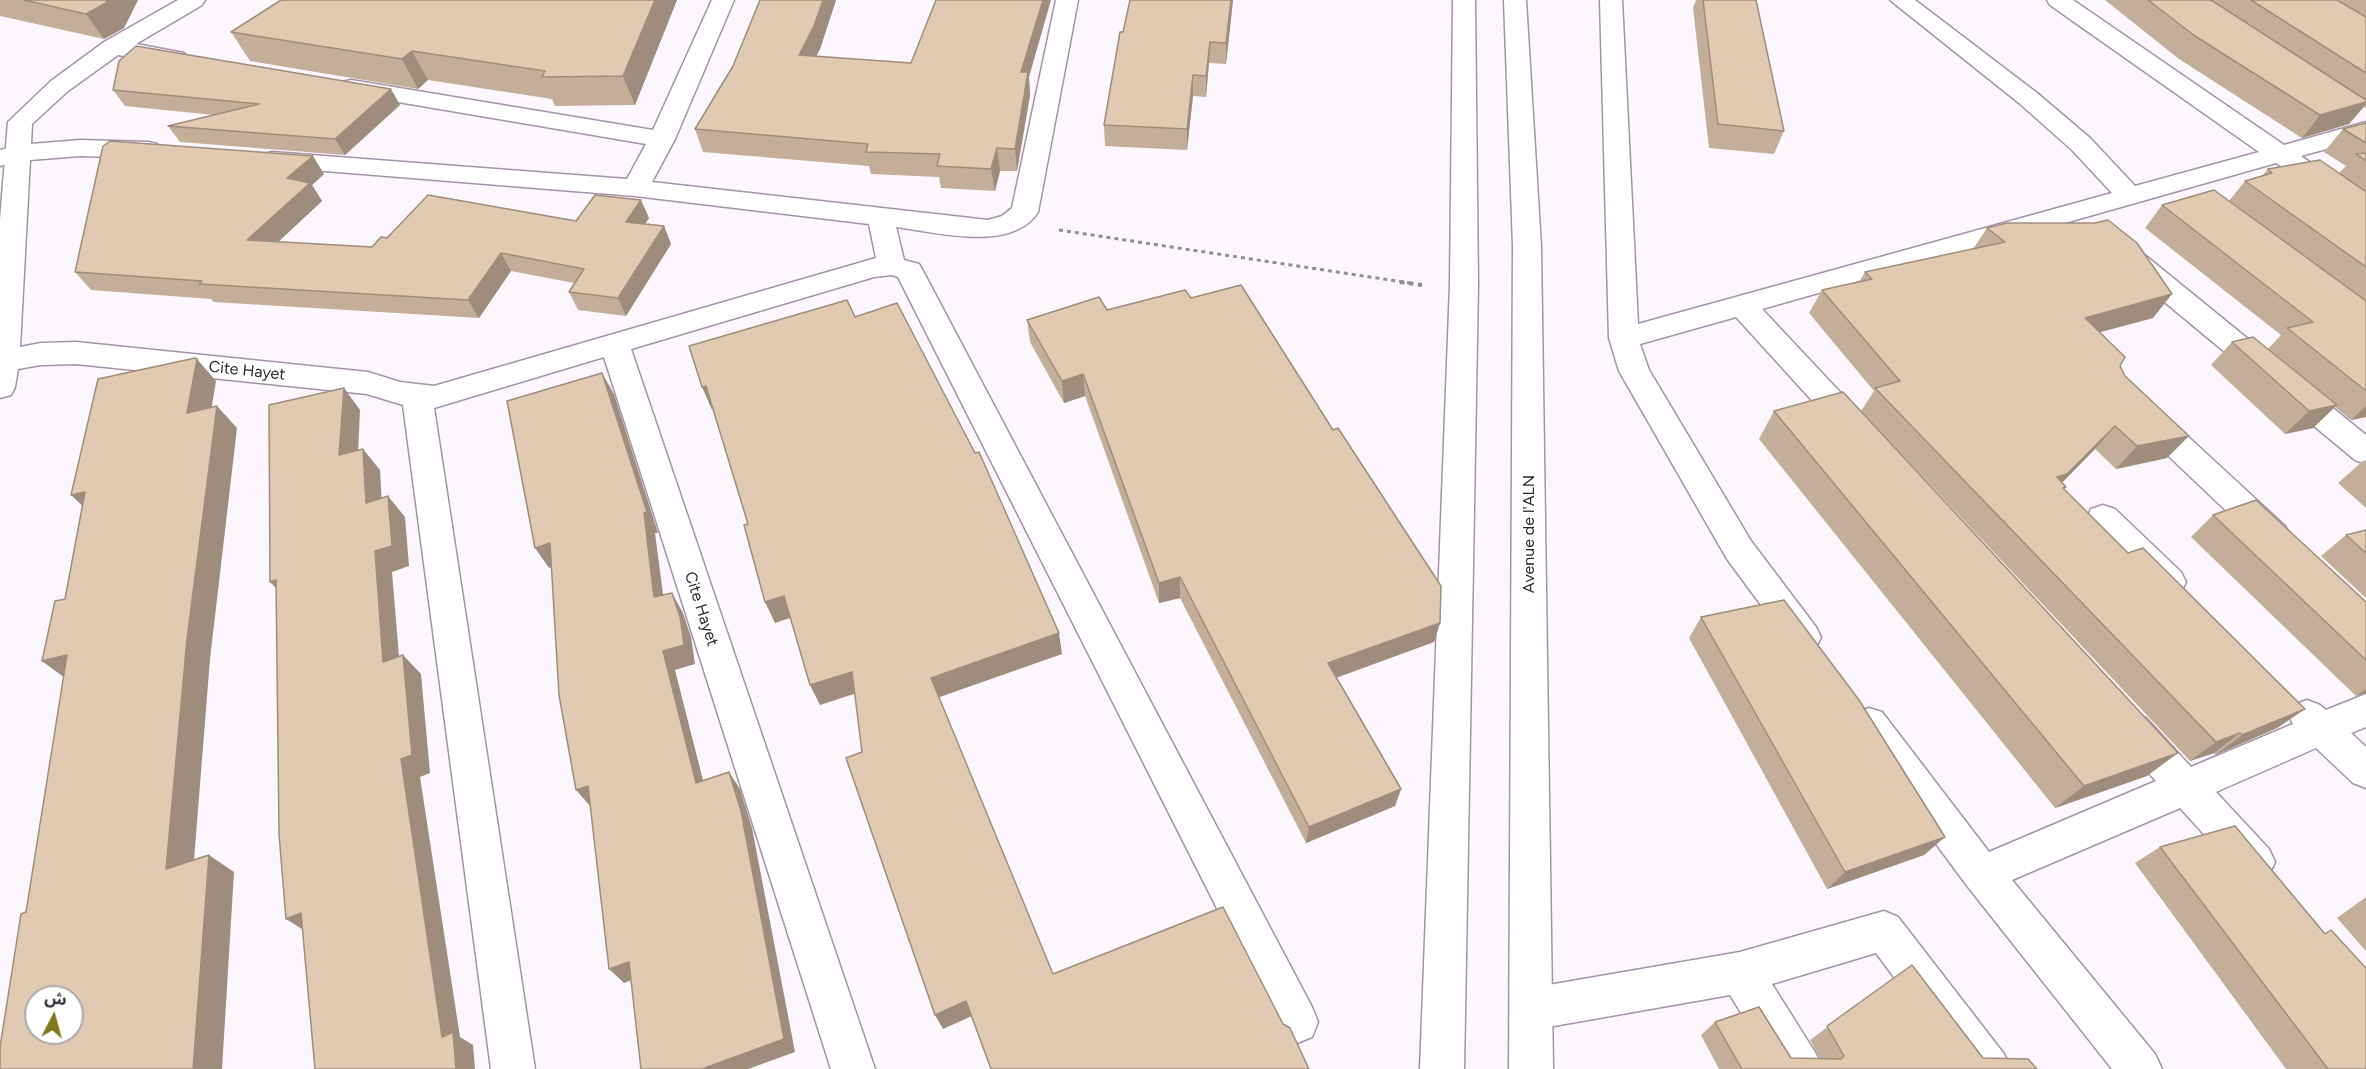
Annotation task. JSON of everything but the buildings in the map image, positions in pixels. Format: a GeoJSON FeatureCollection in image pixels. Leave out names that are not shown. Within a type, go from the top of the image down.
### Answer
{"type":"FeatureCollection","features":[{"type":"Feature","properties":{"kind":"street"},"geometry":{"type":"LineString","coordinates":[[1,370],[9,155],[20,122],[45,96],[112,47],[194,0]]}},
{"type":"Feature","properties":{"kind":"street"},"geometry":{"type":"LineString","coordinates":[[635,188],[662,139],[723,0]]}},
{"type":"Feature","properties":{"kind":"street"},"geometry":{"type":"LineString","coordinates":[[246,158],[635,188],[989,229],[1012,222],[1025,212],[1066,0]]}},
{"type":"Feature","properties":{"kind":"street"},"geometry":{"type":"LineString","coordinates":[[1442,1069],[1464,292],[1464,0]]}},
{"type":"Feature","properties":{"kind":"street","name":"Avenue de l'ALN"},"geometry":{"type":"LineString","coordinates":[[1515,0],[1527,246],[1531,1069]]}},
{"type":"Feature","properties":{"kind":"street"},"geometry":{"type":"LineString","coordinates":[[1611,0],[1624,338],[1634,370],[1739,550],[1825,664]]}},
{"type":"Feature","properties":{"kind":"street"},"geometry":{"type":"LineString","coordinates":[[1900,0],[2028,98],[2081,144],[2130,196]]}},
{"type":"Feature","properties":{"kind":"street"},"geometry":{"type":"LineString","coordinates":[[2058,0],[2366,214]]}},
{"type":"Feature","properties":{"kind":"street"},"geometry":{"type":"LineString","coordinates":[[112,47],[194,61]]}},
{"type":"Feature","properties":{"kind":"street"},"geometry":{"type":"LineString","coordinates":[[323,82],[662,139]]}},
{"type":"Feature","properties":{"kind":"street"},"geometry":{"type":"LineString","coordinates":[[1624,338],[2366,130]]}},
{"type":"Feature","properties":{"kind":"street"},"geometry":{"type":"LineString","coordinates":[[9,155],[80,148],[175,152]]}},
{"type":"Feature","properties":{"kind":"street"},"geometry":{"type":"LineString","coordinates":[[2177,183],[2205,204]]}},
{"type":"Feature","properties":{"kind":"street"},"geometry":{"type":"LineString","coordinates":[[2074,212],[2366,452]]}},
{"type":"Feature","properties":{"kind":"street"},"geometry":{"type":"LineString","coordinates":[[880,215],[892,266]]}},
{"type":"Feature","properties":{"kind":"street"},"geometry":{"type":"LineString","coordinates":[[614,343],[873,268],[892,266],[909,271],[1297,1022]]}},
{"type":"Feature","properties":{"kind":"street"},"geometry":{"type":"LineString","coordinates":[[1742,305],[1875,450]]}},
{"type":"Feature","properties":{"kind":"street","name":"Cite Hayet"},"geometry":{"type":"LineString","coordinates":[[1,370],[41,354],[76,353],[368,383],[399,393],[434,397],[614,343],[853,1069]]}},
{"type":"Feature","properties":{"kind":"street"},"geometry":{"type":"LineString","coordinates":[[417,396],[513,1069]]}},
{"type":"Feature","properties":{"kind":"street"},"geometry":{"type":"LineString","coordinates":[[2127,398],[2298,559]]}},
{"type":"Feature","properties":{"kind":"street"},"geometry":{"type":"LineString","coordinates":[[2103,518],[2196,608]]}},
{"type":"Feature","properties":{"kind":"street"},"geometry":{"type":"LineString","coordinates":[[2288,697],[2366,771]]}},
{"type":"Feature","properties":{"kind":"street"},"geometry":{"type":"LineString","coordinates":[[1854,703],[1982,874],[2140,1069]]}},
{"type":"Feature","properties":{"kind":"street"},"geometry":{"type":"LineString","coordinates":[[2114,709],[2280,889]]}},
{"type":"Feature","properties":{"kind":"street"},"geometry":{"type":"LineString","coordinates":[[1982,874],[2366,710]]}},
{"type":"Feature","properties":{"kind":"street"},"geometry":{"type":"LineString","coordinates":[[1531,1009],[1740,973],[1884,931],[1989,1069]]}},
{"type":"Feature","properties":{"kind":"street"},"geometry":{"type":"LineString","coordinates":[[1740,973],[1801,1069]]}},
{"type":"Feature","properties":{"kind":"path"},"geometry":{"type":"LineString","coordinates":[[1012,222],[1464,292]]}}]}
